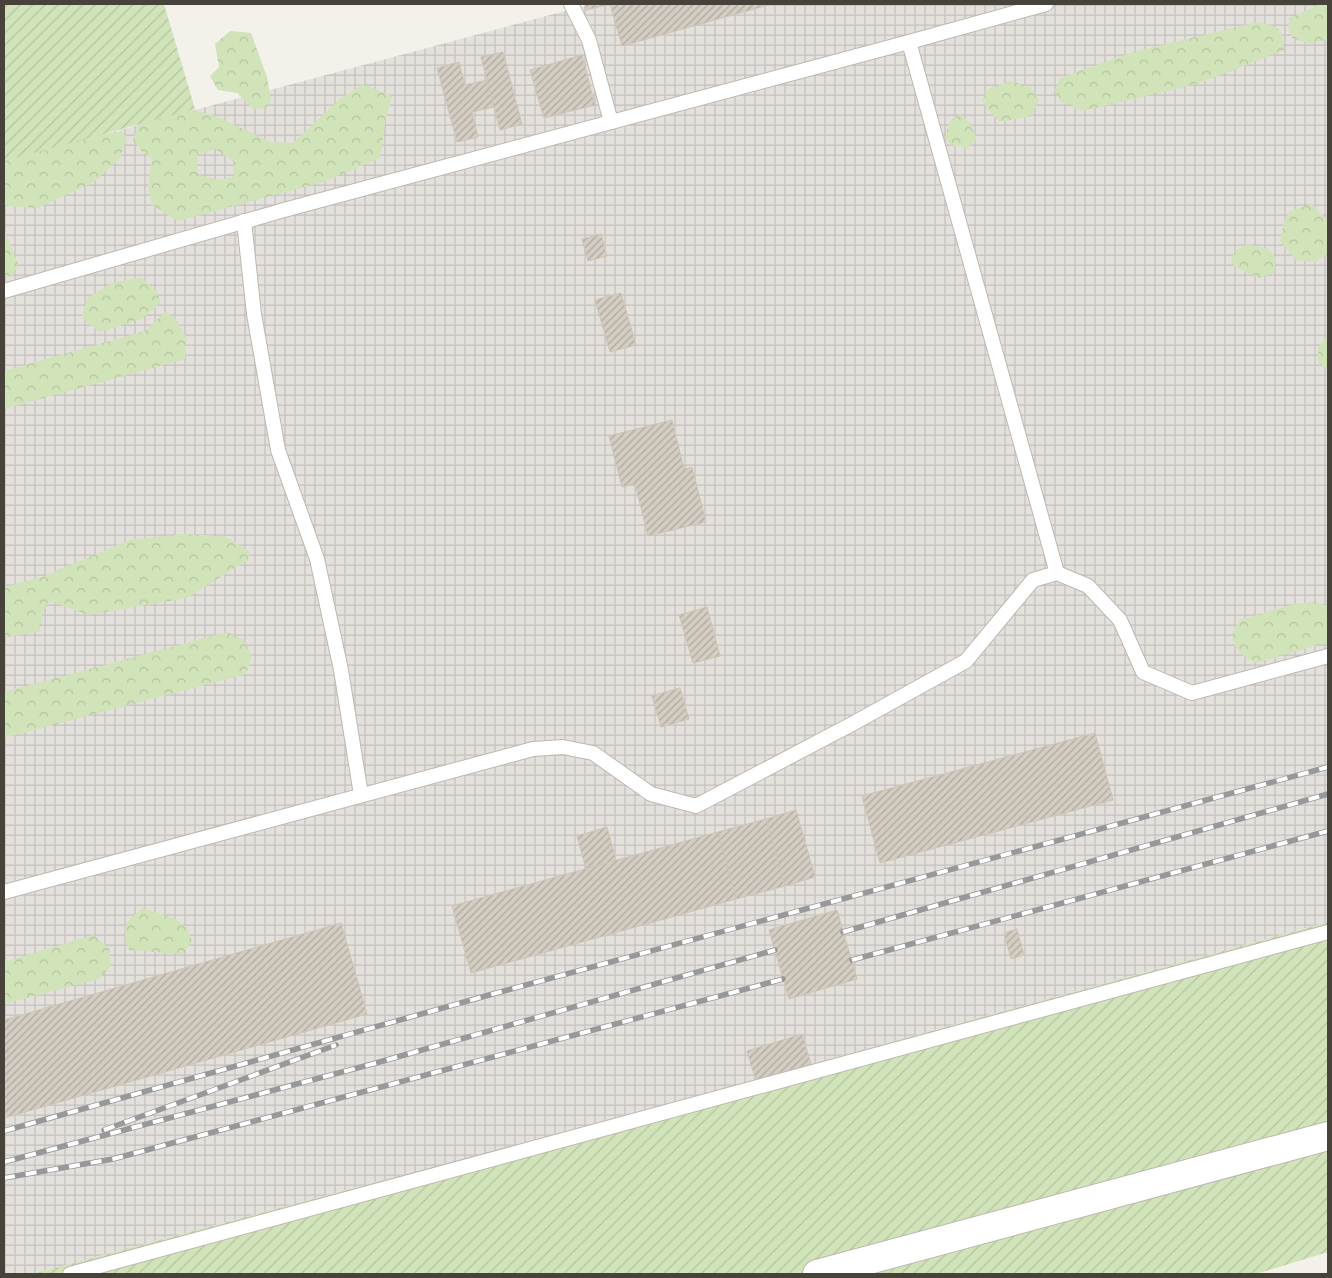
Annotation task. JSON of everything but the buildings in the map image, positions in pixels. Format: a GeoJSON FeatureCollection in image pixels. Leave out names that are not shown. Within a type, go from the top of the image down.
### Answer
{"type":"FeatureCollection","features":[{"type":"Feature","properties":{"kind":"street"},"geometry":{"type":"LineString","coordinates":[[816,1274],[1328,1136]]}},
{"type":"Feature","properties":{"kind":"lane"},"geometry":{"type":"LineString","coordinates":[[571,4],[588,40],[611,122]]}},
{"type":"Feature","properties":{"kind":"lane"},"geometry":{"type":"LineString","coordinates":[[4,291],[244,221],[1046,4]]}},
{"type":"Feature","properties":{"kind":"lane"},"geometry":{"type":"LineString","coordinates":[[909,42],[1057,573]]}},
{"type":"Feature","properties":{"kind":"lane"},"geometry":{"type":"LineString","coordinates":[[244,221],[254,314],[278,450],[317,559],[341,670],[361,795]]}},
{"type":"Feature","properties":{"kind":"lane"},"geometry":{"type":"LineString","coordinates":[[4,892],[533,749],[564,747],[593,753],[651,794],[696,806],[852,724],[966,661],[1033,580],[1057,573],[1088,586],[1120,620],[1144,672],[1192,693],[1328,656]]}},
{"type":"Feature","properties":{"kind":"lane"},"geometry":{"type":"LineString","coordinates":[[70,1274],[1328,932]]}},
{"type":"Feature","properties":{"kind":"shaded area"},"geometry":{"type":"Polygon","coordinates":[[[591,4],[1328,4],[1328,922],[811,1064],[756,1081],[32,1274],[4,1274],[4,161],[591,4]]]}},
{"type":"Feature","properties":{"kind":"green space"},"geometry":{"type":"Polygon","coordinates":[[[4,4],[164,4],[195,109],[4,161],[4,4]]]}},
{"type":"Feature","properties":{"kind":"green space"},"geometry":{"type":"Polygon","coordinates":[[[1320,4],[1328,4],[1328,39],[1310,44],[1292,38],[1288,27],[1290,18],[1320,4]]]}},
{"type":"Feature","properties":{"kind":"green space"},"geometry":{"type":"Polygon","coordinates":[[[1258,22],[1278,29],[1281,33],[1284,50],[1197,84],[1083,111],[1061,102],[1055,91],[1060,78],[1133,52],[1258,22]]]}},
{"type":"Feature","properties":{"kind":"green space"},"geometry":{"type":"Polygon","coordinates":[[[230,31],[251,33],[267,77],[271,100],[266,108],[253,109],[237,93],[218,90],[210,76],[219,67],[215,44],[230,31]]]}},
{"type":"Feature","properties":{"kind":"green space"},"geometry":{"type":"Polygon","coordinates":[[[1011,81],[1030,87],[1039,100],[1031,116],[1000,122],[988,110],[982,100],[988,89],[1011,81]]]}},
{"type":"Feature","properties":{"kind":"green space"},"geometry":{"type":"Polygon","coordinates":[[[363,84],[392,96],[385,123],[380,158],[323,182],[178,221],[152,205],[148,186],[152,159],[142,152],[133,139],[140,121],[173,107],[211,114],[271,142],[293,143],[341,98],[363,84]],[[215,149],[197,155],[198,175],[220,180],[234,176],[233,161],[215,149]]]}},
{"type":"Feature","properties":{"kind":"green space"},"geometry":{"type":"Polygon","coordinates":[[[960,114],[969,122],[977,139],[968,148],[951,145],[945,138],[949,122],[960,114]]]}},
{"type":"Feature","properties":{"kind":"green space"},"geometry":{"type":"Polygon","coordinates":[[[123,132],[127,138],[120,158],[94,182],[38,208],[4,206],[4,150],[40,140],[123,132]]]}},
{"type":"Feature","properties":{"kind":"green space"},"geometry":{"type":"Polygon","coordinates":[[[1312,204],[1328,221],[1328,254],[1315,262],[1296,260],[1280,241],[1284,221],[1290,211],[1312,204]]]}},
{"type":"Feature","properties":{"kind":"green space"},"geometry":{"type":"Polygon","coordinates":[[[4,229],[18,264],[13,275],[4,278],[4,229]]]}},
{"type":"Feature","properties":{"kind":"green space"},"geometry":{"type":"Polygon","coordinates":[[[1247,244],[1269,249],[1276,259],[1274,273],[1259,278],[1234,266],[1231,259],[1235,251],[1247,244]]]}},
{"type":"Feature","properties":{"kind":"green space"},"geometry":{"type":"Polygon","coordinates":[[[141,277],[158,293],[160,303],[142,319],[100,332],[87,323],[82,316],[87,298],[112,283],[141,277]]]}},
{"type":"Feature","properties":{"kind":"green space"},"geometry":{"type":"Polygon","coordinates":[[[166,311],[177,321],[187,339],[185,359],[4,409],[4,371],[145,331],[166,311]]]}},
{"type":"Feature","properties":{"kind":"green space"},"geometry":{"type":"Polygon","coordinates":[[[1328,336],[1328,370],[1318,362],[1318,347],[1328,336]]]}},
{"type":"Feature","properties":{"kind":"green space"},"geometry":{"type":"Polygon","coordinates":[[[181,534],[225,536],[250,552],[248,560],[187,598],[88,615],[53,602],[47,603],[42,615],[40,631],[4,638],[4,587],[42,577],[129,540],[181,534]]]}},
{"type":"Feature","properties":{"kind":"green space"},"geometry":{"type":"Polygon","coordinates":[[[1315,602],[1328,606],[1328,642],[1256,663],[1235,647],[1232,637],[1233,631],[1240,620],[1294,604],[1315,602]]]}},
{"type":"Feature","properties":{"kind":"green space"},"geometry":{"type":"Polygon","coordinates":[[[227,632],[243,639],[252,656],[246,674],[4,738],[4,692],[227,632]]]}},
{"type":"Feature","properties":{"kind":"green space"},"geometry":{"type":"Polygon","coordinates":[[[143,908],[175,919],[187,927],[192,942],[183,954],[129,950],[125,936],[125,926],[143,908]]]}},
{"type":"Feature","properties":{"kind":"green space"},"geometry":{"type":"Polygon","coordinates":[[[1328,922],[1328,1252],[1256,1274],[32,1274],[756,1081],[811,1064],[1328,922]]]}},
{"type":"Feature","properties":{"kind":"green space"},"geometry":{"type":"Polygon","coordinates":[[[93,935],[109,948],[111,966],[99,979],[4,1004],[4,962],[93,935]]]}},
{"type":"Feature","properties":{"kind":"railway"},"geometry":{"type":"LineString","coordinates":[[4,1131],[489,995],[1328,767]]}},
{"type":"Feature","properties":{"kind":"railway"},"geometry":{"type":"LineString","coordinates":[[843,932],[1328,794]]}},
{"type":"Feature","properties":{"kind":"railway"},"geometry":{"type":"LineString","coordinates":[[852,960],[1328,831]]}},
{"type":"Feature","properties":{"kind":"railway"},"geometry":{"type":"LineString","coordinates":[[4,1162],[376,1063],[775,950]]}},
{"type":"Feature","properties":{"kind":"railway"},"geometry":{"type":"LineString","coordinates":[[4,1178],[113,1159],[783,979]]}},
{"type":"Feature","properties":{"kind":"railway"},"geometry":{"type":"LineString","coordinates":[[104,1130],[336,1045]]}}]}
